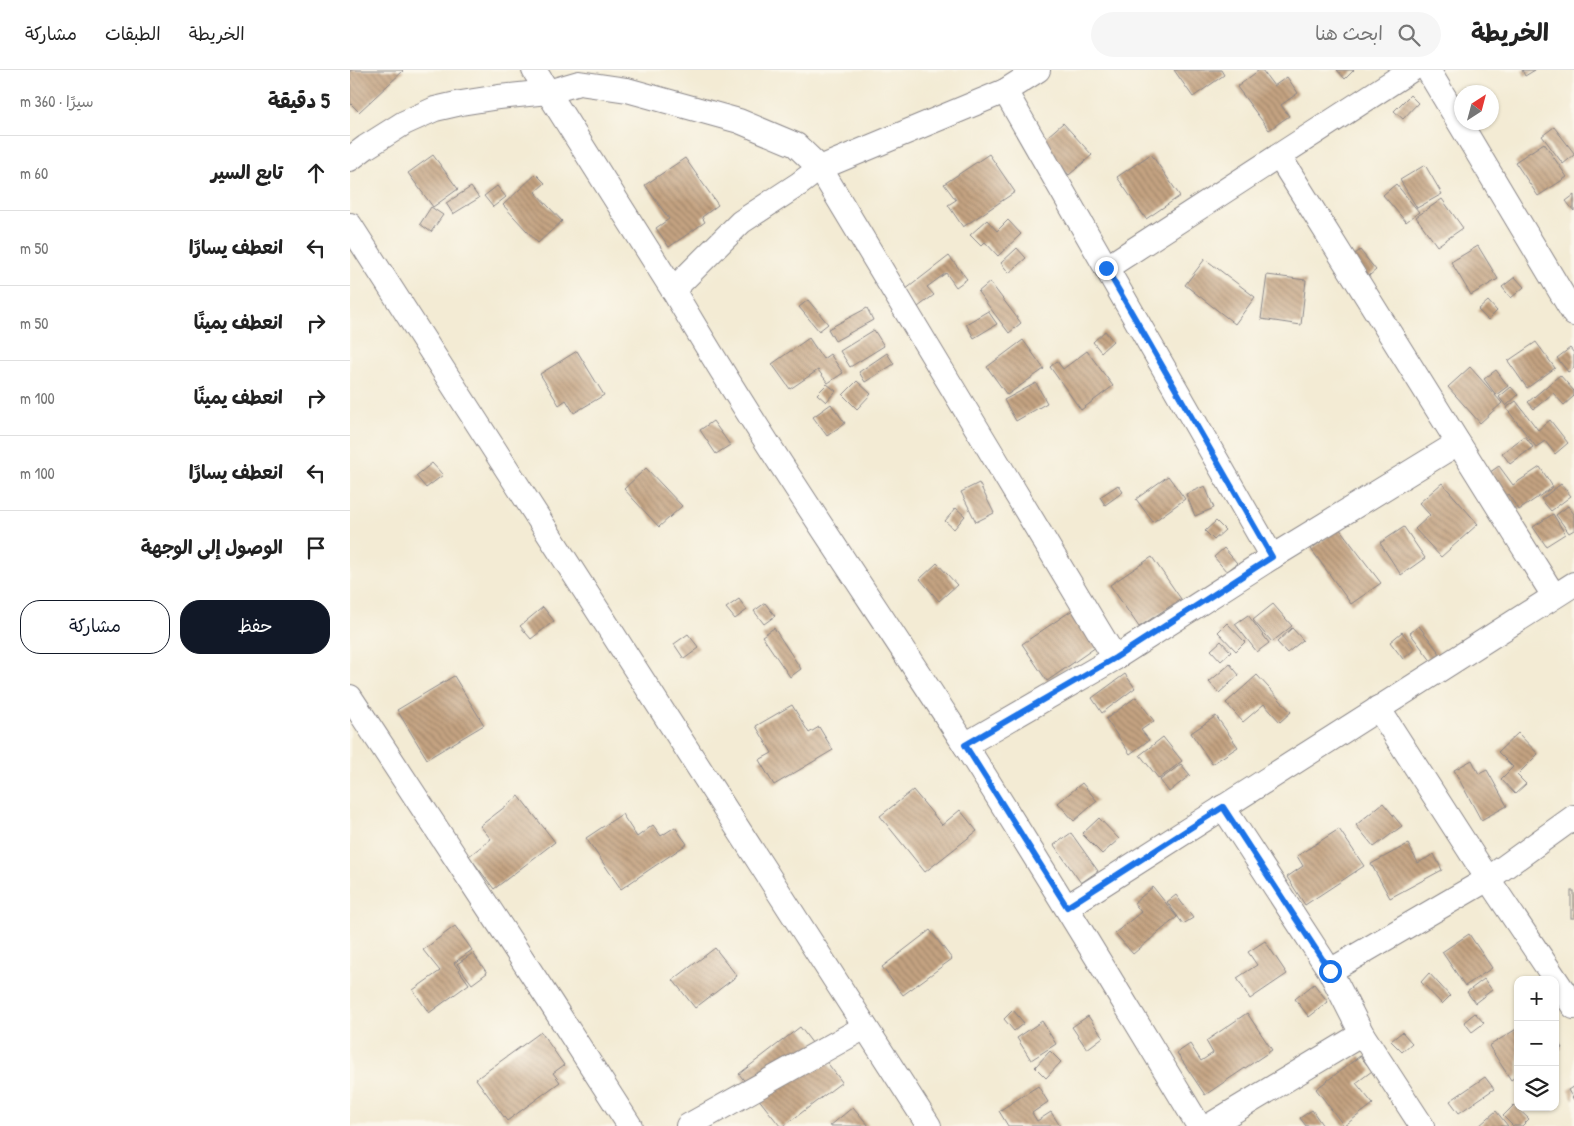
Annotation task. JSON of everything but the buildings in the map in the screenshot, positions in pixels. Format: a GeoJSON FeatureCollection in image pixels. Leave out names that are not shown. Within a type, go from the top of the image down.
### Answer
{"type":"FeatureCollection","features":[{"type":"Feature","properties":{"kind":"street"},"geometry":{"type":"LineString","coordinates":[[534,70],[673,290],[718,365],[965,745],[1067,907],[1199,1126]]}},
{"type":"Feature","properties":{"kind":"street"},"geometry":{"type":"LineString","coordinates":[[673,290],[741,222],[820,168],[1005,91],[1038,70]]}},
{"type":"Feature","properties":{"kind":"street"},"geometry":{"type":"LineString","coordinates":[[1106,268],[1411,70]]}},
{"type":"Feature","properties":{"kind":"street"},"geometry":{"type":"LineString","coordinates":[[1428,70],[1574,314]]}},
{"type":"Feature","properties":{"kind":"street"},"geometry":{"type":"LineString","coordinates":[[350,159],[404,122],[435,109],[461,102],[499,96],[548,92],[579,83],[627,90],[739,121],[796,145],[820,168],[1115,658]]}},
{"type":"Feature","properties":{"kind":"street"},"geometry":{"type":"LineString","coordinates":[[1005,91],[1272,557]]}},
{"type":"Feature","properties":{"kind":"street"},"geometry":{"type":"LineString","coordinates":[[1280,156],[1554,596]]}},
{"type":"Feature","properties":{"kind":"street"},"geometry":{"type":"LineString","coordinates":[[350,226],[929,1126]]}},
{"type":"Feature","properties":{"kind":"street"},"geometry":{"type":"LineString","coordinates":[[965,745],[1115,658],[1272,557],[1458,443]]}},
{"type":"Feature","properties":{"kind":"street"},"geometry":{"type":"LineString","coordinates":[[1067,907],[1574,584]]}},
{"type":"Feature","properties":{"kind":"street"},"geometry":{"type":"LineString","coordinates":[[350,697],[546,994],[630,1126]]}},
{"type":"Feature","properties":{"kind":"street"},"geometry":{"type":"LineString","coordinates":[[1378,708],[1488,879],[1574,1007]]}},
{"type":"Feature","properties":{"kind":"street"},"geometry":{"type":"LineString","coordinates":[[1223,807],[1330,971],[1362,1034],[1422,1126]]}},
{"type":"Feature","properties":{"kind":"street"},"geometry":{"type":"LineString","coordinates":[[1330,971],[1488,879],[1574,817]]}},
{"type":"Feature","properties":{"kind":"street"},"geometry":{"type":"LineString","coordinates":[[688,1126],[865,1027]]}},
{"type":"Feature","properties":{"kind":"street"},"geometry":{"type":"LineString","coordinates":[[1209,1126],[1362,1034]]}},
{"type":"Feature","properties":{"kind":"route"},"geometry":{"type":"LineString","coordinates":[[1106,268],[1272,557],[1115,658],[965,745],[1067,907],[1223,807],[1330,971]]}}]}
